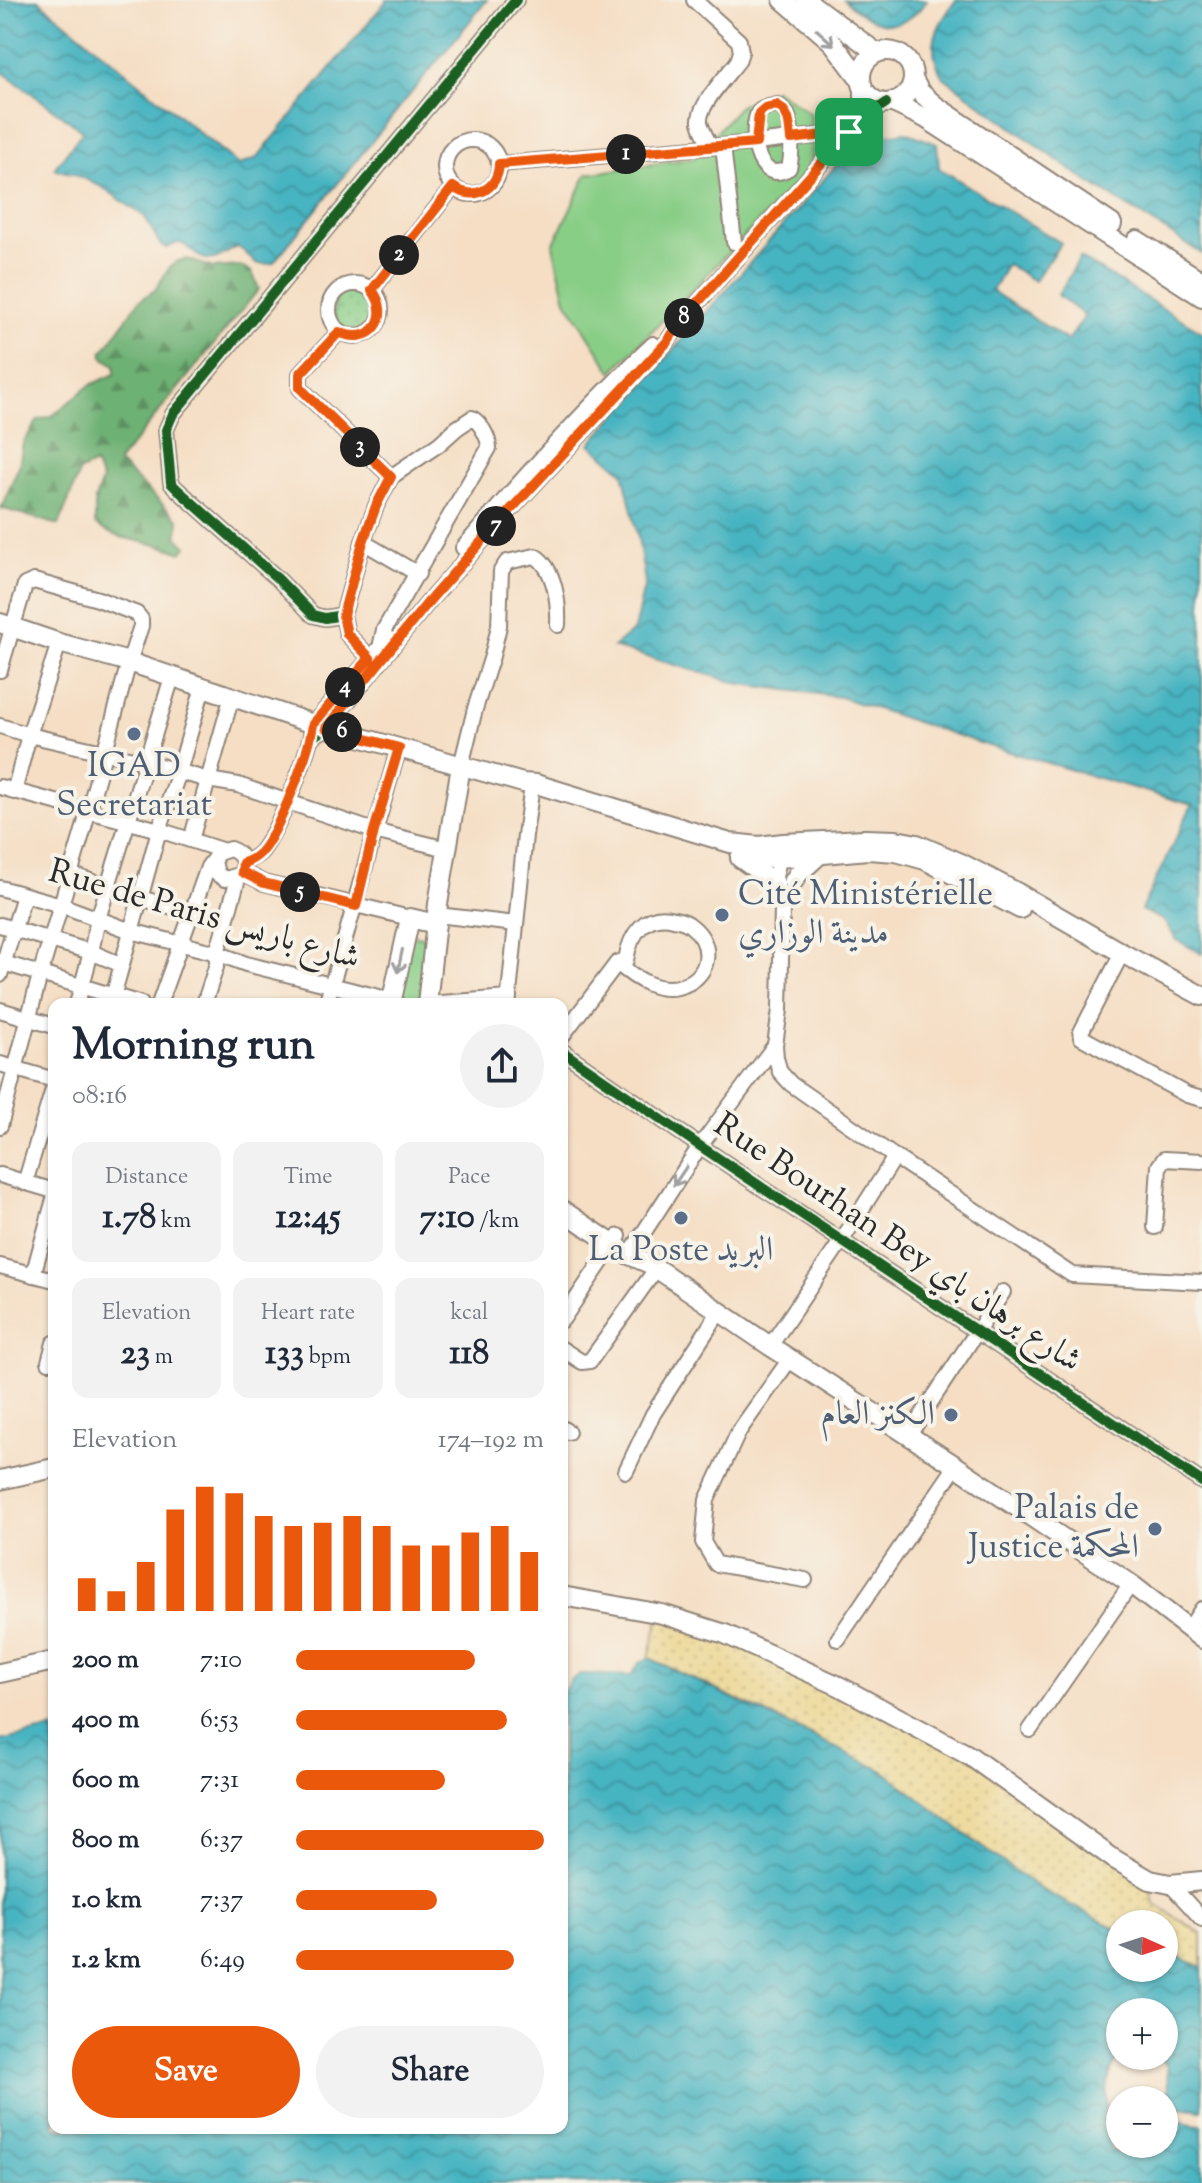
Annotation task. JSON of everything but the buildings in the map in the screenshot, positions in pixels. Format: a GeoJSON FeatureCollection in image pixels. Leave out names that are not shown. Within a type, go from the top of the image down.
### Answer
{"type":"FeatureCollection","features":[{"type":"Feature","properties":{"kind":"main road"},"geometry":{"type":"LineString","coordinates":[[783,0],[833,43],[862,81],[870,97],[888,102],[937,126],[1202,297]]}},
{"type":"Feature","properties":{"kind":"main road"},"geometry":{"type":"LineString","coordinates":[[806,0],[877,53]]}},
{"type":"Feature","properties":{"kind":"main road"},"geometry":{"type":"LineString","coordinates":[[862,81],[865,64],[877,53],[888,51],[902,55],[911,66],[920,92],[936,106],[1202,281]]}},
{"type":"Feature","properties":{"kind":"main road"},"geometry":{"type":"LineString","coordinates":[[888,102],[906,95],[913,79]]}},
{"type":"Feature","properties":{"kind":"main road"},"geometry":{"type":"LineString","coordinates":[[6,626],[232,696],[317,730],[399,748],[730,843],[784,853],[916,850]]}},
{"type":"Feature","properties":{"kind":"main road"},"geometry":{"type":"LineString","coordinates":[[428,998],[436,920],[461,766]]}},
{"type":"Feature","properties":{"kind":"main road"},"geometry":{"type":"LineString","coordinates":[[530,787],[738,857],[784,882],[820,854]]}},
{"type":"Feature","properties":{"kind":"main road"},"geometry":{"type":"LineString","coordinates":[[738,857],[784,853],[865,839],[896,840],[916,850],[961,863],[1018,893],[1202,1009]]}},
{"type":"Feature","properties":{"kind":"main road"},"geometry":{"type":"LineString","coordinates":[[392,998],[410,918],[436,920]]}},
{"type":"Feature","properties":{"kind":"main road"},"geometry":{"type":"LineString","coordinates":[[1119,958],[1202,996]]}},
{"type":"Feature","properties":{"kind":"main road"},"geometry":{"type":"LineString","coordinates":[[568,1203],[719,1312],[1131,1584],[1195,1634]]}},
{"type":"Feature","properties":{"kind":"main road"},"geometry":{"type":"LineString","coordinates":[[568,1213],[624,1245]]}},
{"type":"Feature","properties":{"kind":"main road"},"geometry":{"type":"LineString","coordinates":[[0,1480],[48,1469]]}},
{"type":"Feature","properties":{"kind":"main road"},"geometry":{"type":"LineString","coordinates":[[0,1489],[48,1478]]}},
{"type":"Feature","properties":{"kind":"main road"},"geometry":{"type":"LineString","coordinates":[[568,1597],[662,1614],[725,1634],[839,1686],[970,1756],[1114,1859],[1150,1880],[1170,1884],[1202,1881]]}},
{"type":"Feature","properties":{"kind":"main road"},"geometry":{"type":"LineString","coordinates":[[0,1673],[48,1662]]}},
{"type":"Feature","properties":{"kind":"street"},"geometry":{"type":"LineString","coordinates":[[343,615],[325,618],[313,615],[278,579],[171,483],[166,430],[173,414],[516,0]]}},
{"type":"Feature","properties":{"kind":"street"},"geometry":{"type":"LineString","coordinates":[[694,0],[739,41],[741,52],[738,61],[702,109],[700,120],[703,131],[717,146],[734,242]]}},
{"type":"Feature","properties":{"kind":"street"},"geometry":{"type":"LineString","coordinates":[[853,128],[862,104],[862,81]]}},
{"type":"Feature","properties":{"kind":"street"},"geometry":{"type":"LineString","coordinates":[[218,856],[215,870],[221,877],[230,879],[269,840],[317,730],[378,656],[667,342],[679,324],[853,128],[888,102]]}},
{"type":"Feature","properties":{"kind":"street"},"geometry":{"type":"LineString","coordinates":[[777,105],[784,109],[789,117],[791,139],[789,168],[783,172],[765,169],[756,143],[759,113],[777,105]]}},
{"type":"Feature","properties":{"kind":"street"},"geometry":{"type":"LineString","coordinates":[[499,164],[756,143],[853,128]]}},
{"type":"Feature","properties":{"kind":"street"},"geometry":{"type":"LineString","coordinates":[[468,140],[485,143],[492,148],[499,164],[496,180],[484,191],[468,194],[453,187],[448,180],[445,163],[452,147],[468,140]]}},
{"type":"Feature","properties":{"kind":"street"},"geometry":{"type":"LineString","coordinates":[[372,290],[453,187]]}},
{"type":"Feature","properties":{"kind":"street"},"geometry":{"type":"LineString","coordinates":[[357,284],[372,290],[381,306],[378,323],[365,335],[356,337],[339,332],[333,326],[328,310],[334,294],[340,288],[357,284]]}},
{"type":"Feature","properties":{"kind":"street"},"geometry":{"type":"LineString","coordinates":[[339,332],[300,374],[300,388],[391,477]]}},
{"type":"Feature","properties":{"kind":"street"},"geometry":{"type":"LineString","coordinates":[[472,418],[489,441],[485,455],[384,630],[378,656],[347,634],[343,615],[363,542],[380,497],[391,477],[472,418]]}},
{"type":"Feature","properties":{"kind":"street"},"geometry":{"type":"LineString","coordinates":[[363,542],[418,574]]}},
{"type":"Feature","properties":{"kind":"street"},"geometry":{"type":"LineString","coordinates":[[461,766],[496,641],[501,607],[501,571],[507,562],[535,556],[542,560],[552,582],[558,607],[558,625]]}},
{"type":"Feature","properties":{"kind":"street"},"geometry":{"type":"LineString","coordinates":[[0,670],[6,626],[29,582],[85,596],[137,614],[141,619],[28,1019],[7,1066],[0,1126]]}},
{"type":"Feature","properties":{"kind":"street"},"geometry":{"type":"LineString","coordinates":[[59,643],[7,790],[191,840],[218,856]]}},
{"type":"Feature","properties":{"kind":"street"},"geometry":{"type":"LineString","coordinates":[[79,998],[98,919],[172,677]]}},
{"type":"Feature","properties":{"kind":"street"},"geometry":{"type":"LineString","coordinates":[[113,998],[203,687]]}},
{"type":"Feature","properties":{"kind":"street"},"geometry":{"type":"LineString","coordinates":[[191,840],[232,696]]}},
{"type":"Feature","properties":{"kind":"street"},"geometry":{"type":"LineString","coordinates":[[0,726],[238,785],[374,831],[447,849]]}},
{"type":"Feature","properties":{"kind":"street"},"geometry":{"type":"LineString","coordinates":[[328,998],[399,748]]}},
{"type":"Feature","properties":{"kind":"street"},"geometry":{"type":"LineString","coordinates":[[509,998],[530,787]]}},
{"type":"Feature","properties":{"kind":"street"},"geometry":{"type":"LineString","coordinates":[[161,998],[204,874],[218,856],[234,850],[242,857],[244,867],[206,998]]}},
{"type":"Feature","properties":{"kind":"street"},"geometry":{"type":"LineString","coordinates":[[784,853],[780,1010],[775,1045],[780,1072],[791,1084],[1072,1275],[1202,1282]]}},
{"type":"Feature","properties":{"kind":"street"},"geometry":{"type":"LineString","coordinates":[[244,867],[264,883],[410,918]]}},
{"type":"Feature","properties":{"kind":"street"},"geometry":{"type":"LineString","coordinates":[[70,874],[191,912]]}},
{"type":"Feature","properties":{"kind":"street","name":"Rue de Paris شارع باريس"},"geometry":{"type":"LineString","coordinates":[[0,888],[61,905],[131,931],[375,998]]}},
{"type":"Feature","properties":{"kind":"street"},"geometry":{"type":"LineString","coordinates":[[24,895],[7,927],[1,967],[82,987],[107,998]]}},
{"type":"Feature","properties":{"kind":"street"},"geometry":{"type":"LineString","coordinates":[[568,1028],[617,963],[626,960],[628,947],[642,924],[665,916],[691,925],[706,948],[707,962],[703,973],[676,988],[640,981],[617,963]]}},
{"type":"Feature","properties":{"kind":"street"},"geometry":{"type":"LineString","coordinates":[[436,920],[516,924]]}},
{"type":"Feature","properties":{"kind":"street"},"geometry":{"type":"LineString","coordinates":[[7,927],[91,952],[122,965]]}},
{"type":"Feature","properties":{"kind":"street"},"geometry":{"type":"LineString","coordinates":[[1119,958],[1081,1037],[1187,1095],[1202,1099]]}},
{"type":"Feature","properties":{"kind":"street"},"geometry":{"type":"LineString","coordinates":[[0,1010],[48,1024]]}},
{"type":"Feature","properties":{"kind":"street"},"geometry":{"type":"LineString","coordinates":[[568,1313],[624,1245],[775,1045]]}},
{"type":"Feature","properties":{"kind":"street","name":"Rue Bourhan Bey شارع برهان باي"},"geometry":{"type":"LineString","coordinates":[[568,1055],[1202,1482]]}},
{"type":"Feature","properties":{"kind":"street"},"geometry":{"type":"LineString","coordinates":[[7,1066],[48,1078]]}},
{"type":"Feature","properties":{"kind":"street"},"geometry":{"type":"LineString","coordinates":[[25,1183],[48,1106]]}},
{"type":"Feature","properties":{"kind":"street"},"geometry":{"type":"LineString","coordinates":[[770,1346],[895,1157]]}},
{"type":"Feature","properties":{"kind":"street"},"geometry":{"type":"LineString","coordinates":[[1155,1227],[1159,1166],[1164,1159],[1202,1161]]}},
{"type":"Feature","properties":{"kind":"street"},"geometry":{"type":"LineString","coordinates":[[0,1175],[48,1189]]}},
{"type":"Feature","properties":{"kind":"street"},"geometry":{"type":"LineString","coordinates":[[33,1275],[48,1221]]}},
{"type":"Feature","properties":{"kind":"street"},"geometry":{"type":"LineString","coordinates":[[0,1266],[48,1279]]}},
{"type":"Feature","properties":{"kind":"street"},"geometry":{"type":"LineString","coordinates":[[568,1353],[582,1362],[590,1361],[653,1266]]}},
{"type":"Feature","properties":{"kind":"street"},"geometry":{"type":"LineString","coordinates":[[909,1435],[1003,1292]]}},
{"type":"Feature","properties":{"kind":"street"},"geometry":{"type":"LineString","coordinates":[[626,1471],[653,1414],[719,1312]]}},
{"type":"Feature","properties":{"kind":"street"},"geometry":{"type":"LineString","coordinates":[[790,1359],[739,1431],[707,1500],[703,1542],[716,1564],[805,1580]]}},
{"type":"Feature","properties":{"kind":"street"},"geometry":{"type":"LineString","coordinates":[[838,1639],[956,1466]]}},
{"type":"Feature","properties":{"kind":"street"},"geometry":{"type":"LineString","coordinates":[[1030,1730],[1131,1584]]}},
{"type":"Feature","properties":{"kind":"street"},"geometry":{"type":"LineString","coordinates":[[1195,1634],[1202,1609]]}},
{"type":"Feature","properties":{"kind":"street"},"geometry":{"type":"LineString","coordinates":[[1170,1884],[1202,1919]]}},
{"type":"Feature","properties":{"kind":"green space"},"geometry":{"type":"Polygon","coordinates":[[[775,89],[811,114],[813,166],[612,372],[566,300],[553,245],[587,174],[694,158],[740,105],[775,89]]]}},
{"type":"Feature","properties":{"kind":"green space"},"geometry":{"type":"Polygon","coordinates":[[[187,259],[213,268],[240,266],[252,272],[259,289],[118,462],[179,520],[177,536],[187,546],[181,553],[115,535],[95,524],[95,500],[102,480],[95,464],[80,471],[59,525],[1,508],[19,466],[23,443],[38,420],[52,416],[90,385],[115,374],[115,365],[102,353],[140,300],[155,290],[170,267],[187,259]]]}},
{"type":"Feature","properties":{"kind":"green space"},"geometry":{"type":"Polygon","coordinates":[[[354,290],[368,296],[374,310],[368,324],[354,330],[340,324],[334,310],[340,296],[354,290]]]}},
{"type":"Feature","properties":{"kind":"green space"},"geometry":{"type":"Polygon","coordinates":[[[411,935],[428,938],[421,998],[397,998],[411,935]]]}},
{"type":"Feature","properties":{"kind":"sand"},"geometry":{"type":"Polygon","coordinates":[[[660,1615],[722,1635],[958,1749],[1148,1881],[1154,1903],[1165,1910],[1106,1910],[1106,1924],[1038,1888],[973,1840],[812,1735],[649,1658],[660,1615]]]}},
{"type":"Feature","properties":{"kind":"sand"},"geometry":{"type":"Polygon","coordinates":[[[1178,1918],[1202,1934],[1202,1967],[1178,1957],[1178,1918]]]}},
{"type":"Feature","properties":{"kind":"water"},"geometry":{"type":"Polygon","coordinates":[[[0,0],[38,0],[239,165],[257,158],[387,0],[487,0],[273,263],[259,264],[238,247],[217,258],[207,259],[183,244],[177,243],[167,248],[161,246],[145,217],[102,187],[75,174],[54,169],[83,131],[0,70],[0,0]]]}},
{"type":"Feature","properties":{"kind":"water"},"geometry":{"type":"Polygon","coordinates":[[[844,0],[927,0],[907,20],[886,24],[865,16],[844,0]]]}},
{"type":"Feature","properties":{"kind":"water"},"geometry":{"type":"Polygon","coordinates":[[[956,0],[1202,0],[1202,254],[1079,176],[942,76],[934,45],[939,27],[956,0]]]}},
{"type":"Feature","properties":{"kind":"water"},"geometry":{"type":"Polygon","coordinates":[[[906,132],[937,144],[939,168],[1061,243],[1034,281],[1007,264],[992,291],[1068,341],[1085,316],[1058,295],[1080,258],[1202,332],[1202,954],[1177,940],[1163,920],[1141,910],[1192,805],[992,747],[840,697],[741,684],[613,647],[634,630],[645,582],[623,472],[590,444],[846,154],[871,158],[877,150],[879,136],[906,132]]]}},
{"type":"Feature","properties":{"kind":"water"},"geometry":{"type":"Polygon","coordinates":[[[649,1658],[884,1771],[1038,1888],[1106,1924],[1106,1982],[1178,1982],[1178,1957],[1202,1967],[1202,2110],[1178,2107],[1178,2086],[1168,2086],[1167,2070],[1178,2070],[1178,1998],[1106,1998],[1106,2070],[1112,2070],[1106,2086],[1106,2158],[1178,2158],[1178,2121],[1202,2125],[1202,2183],[0,2183],[0,1741],[48,1730],[48,2134],[568,2134],[568,1685],[581,1674],[631,1676],[639,1663],[649,1658]]]}},
{"type":"Feature","properties":{"kind":"cycle path"},"geometry":{"type":"LineString","coordinates":[[343,615],[325,618],[313,615],[278,579],[171,483],[166,430],[173,414],[516,0]]}},
{"type":"Feature","properties":{"kind":"cycle path"},"geometry":{"type":"LineString","coordinates":[[311,738],[326,728],[430,600],[667,342],[679,324],[857,123],[886,103]]}},
{"type":"Feature","properties":{"kind":"cycle path"},"geometry":{"type":"LineString","coordinates":[[568,1055],[1202,1482]]}},
{"type":"Feature","properties":{"kind":"place","name":"IGAD Secretariat"},"geometry":{"type":"Point","coordinates":[134,734]}},
{"type":"Feature","properties":{"kind":"place","name":"Cité Ministérielle مدينة الوزاري"},"geometry":{"type":"Point","coordinates":[722,915]}},
{"type":"Feature","properties":{"kind":"place","name":"La Poste البريد"},"geometry":{"type":"Point","coordinates":[681,1218]}},
{"type":"Feature","properties":{"kind":"place","name":"الكنز العام"},"geometry":{"type":"Point","coordinates":[951,1415]}},
{"type":"Feature","properties":{"kind":"place","name":"Palais de Justice المحكمة"},"geometry":{"type":"Point","coordinates":[1155,1529]}},
{"type":"Feature","properties":{"kind":"route"},"geometry":{"type":"LineString","coordinates":[[777,105],[789,117],[791,139],[849,132],[679,324],[667,342],[430,600],[326,728],[399,748],[356,906],[264,883],[242,872],[243,863],[260,853],[269,840],[287,802],[311,738],[313,724],[370,658],[347,634],[343,615],[363,542],[391,477],[300,388],[300,374],[339,332],[347,336],[365,335],[378,323],[381,306],[372,290],[453,187],[468,194],[484,191],[496,180],[499,164],[756,143],[759,113],[777,105]]}}]}
